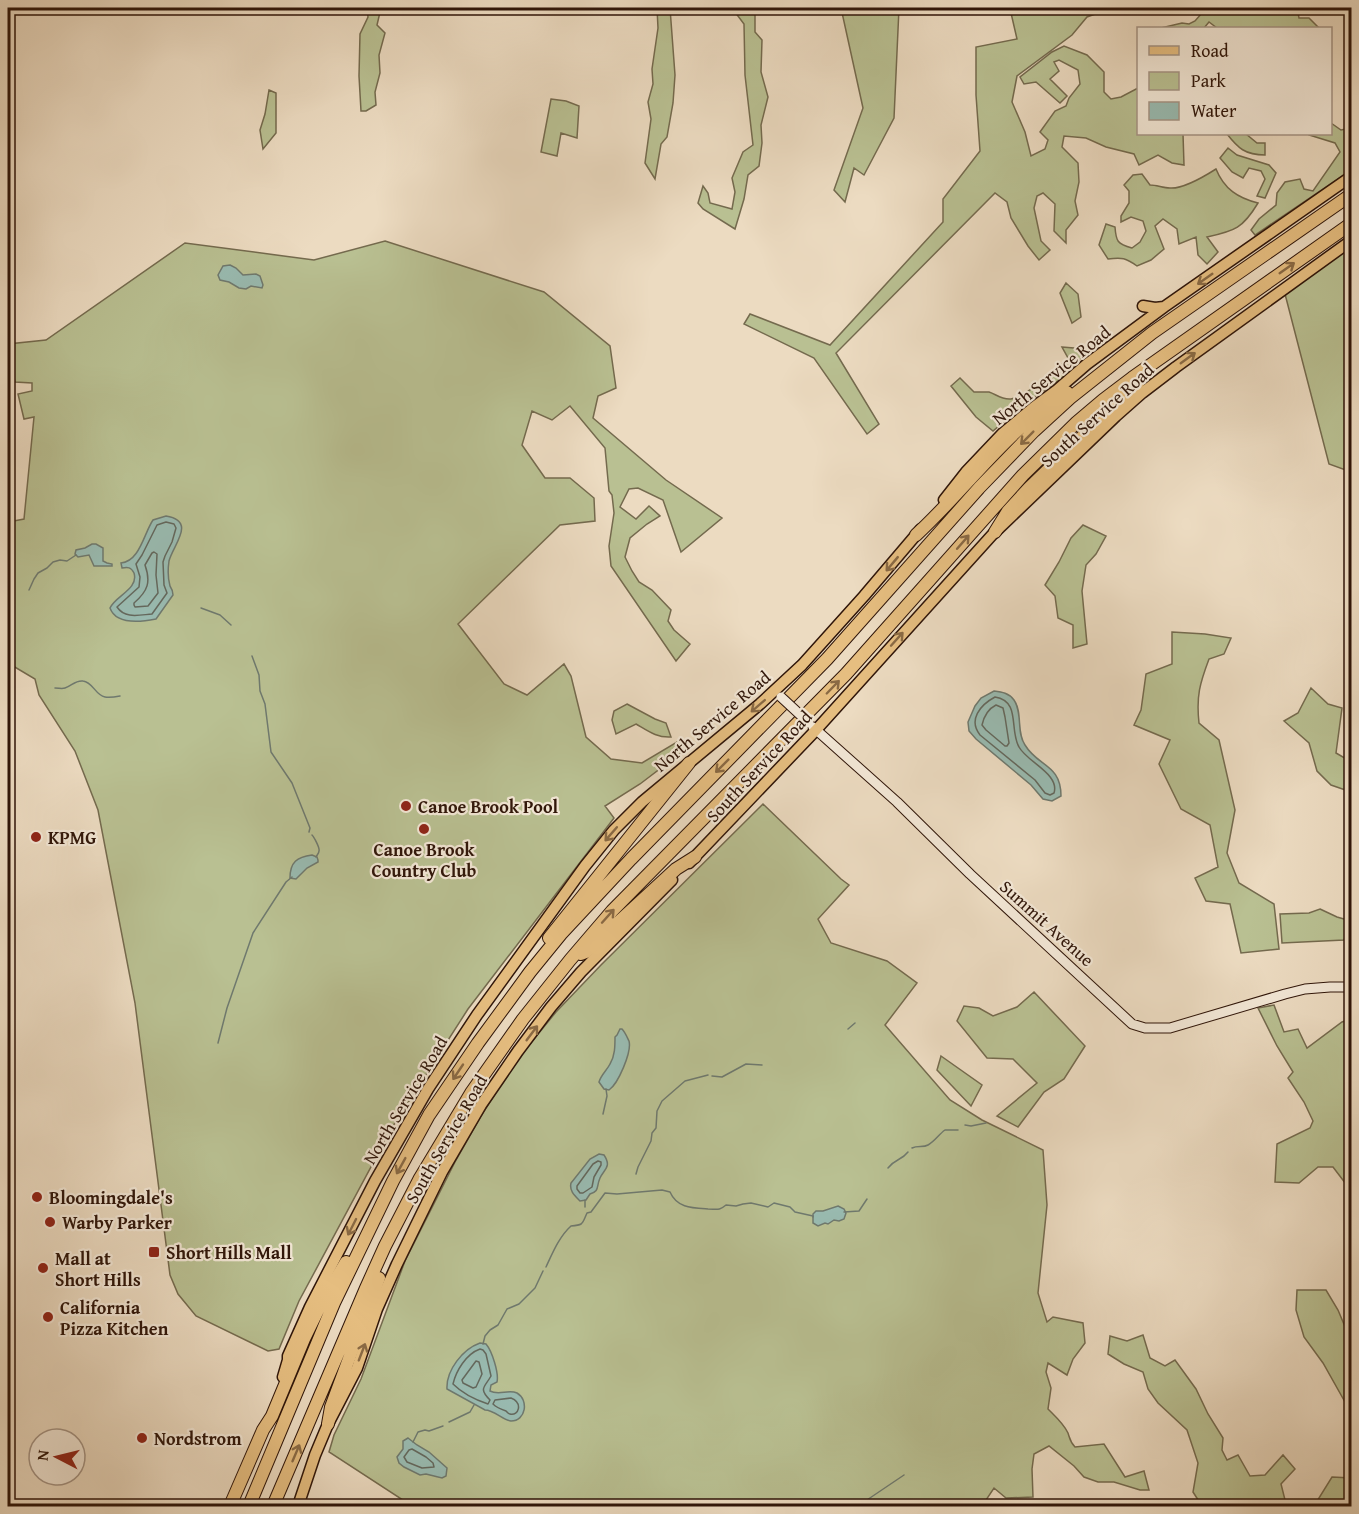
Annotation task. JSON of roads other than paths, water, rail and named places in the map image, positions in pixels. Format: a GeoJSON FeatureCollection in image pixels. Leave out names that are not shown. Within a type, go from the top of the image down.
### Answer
{"type":"FeatureCollection","features":[{"type":"Feature","properties":{"kind":"highway"},"geometry":{"type":"LineString","coordinates":[[478,1043],[530,972],[596,895],[793,695],[1007,458],[1061,406],[1152,333],[1352,194]]}},
{"type":"Feature","properties":{"kind":"highway"},"geometry":{"type":"LineString","coordinates":[[274,1506],[366,1288],[420,1178],[471,1093],[508,1040],[570,960],[647,874],[846,674],[997,503],[1050,448],[1103,400],[1352,222]]}},
{"type":"Feature","properties":{"kind":"highway"},"geometry":{"type":"LineString","coordinates":[[995,532],[1008,511],[1029,488],[1128,391],[1202,328]]}},
{"type":"Feature","properties":{"kind":"highway"},"geometry":{"type":"LineString","coordinates":[[916,535],[939,514],[1004,442],[1033,416],[1064,394],[1102,372]]}},
{"type":"Feature","properties":{"kind":"highway"},"geometry":{"type":"LineString","coordinates":[[249,1506],[334,1303],[393,1181],[429,1115],[560,922],[688,763]]}},
{"type":"Feature","properties":{"kind":"highway"},"geometry":{"type":"LineString","coordinates":[[570,960],[586,952],[676,869],[695,857]]}},
{"type":"Feature","properties":{"kind":"highway"},"geometry":{"type":"LineString","coordinates":[[328,1424],[330,1407],[392,1248],[398,1223]]}},
{"type":"Feature","properties":{"kind":"highway"},"geometry":{"type":"LineString","coordinates":[[230,1506],[322,1302],[342,1267],[370,1227]]}},
{"type":"Feature","properties":{"kind":"main road","name":"North Service Road"},"geometry":{"type":"LineString","coordinates":[[263,1430],[288,1356],[310,1307],[375,1181],[428,1089],[477,1015],[585,866],[614,830],[642,802],[688,763],[778,694],[916,535],[966,472],[1003,433],[1087,364],[1352,176]]}},
{"type":"Feature","properties":{"kind":"main road","name":"South Service Road"},"geometry":{"type":"LineString","coordinates":[[298,1506],[328,1424],[357,1368],[377,1309],[442,1172],[481,1105],[551,1007],[581,972],[695,857],[995,532],[1116,416],[1185,360],[1352,240]]}},
{"type":"Feature","properties":{"kind":"main road"},"geometry":{"type":"LineString","coordinates":[[1143,306],[1164,308]]}},
{"type":"Feature","properties":{"kind":"street","name":"Summit Avenue"},"geometry":{"type":"LineString","coordinates":[[778,694],[897,802],[970,874],[1132,1024],[1145,1028],[1170,1028],[1305,989],[1352,987]]}},
{"type":"Feature","properties":{"kind":"water"},"geometry":{"type":"Polygon","coordinates":[[[230,265],[243,275],[260,276],[262,288],[251,286],[246,289],[239,288],[220,280],[218,275],[223,266],[230,265]]]}},
{"type":"Feature","properties":{"kind":"water"},"geometry":{"type":"Polygon","coordinates":[[[166,516],[175,519],[182,528],[169,561],[169,580],[173,595],[156,619],[123,620],[110,608],[130,588],[135,579],[132,570],[122,568],[121,563],[133,557],[137,552],[153,520],[166,516]]]}},
{"type":"Feature","properties":{"kind":"water"},"geometry":{"type":"Polygon","coordinates":[[[92,544],[103,548],[103,561],[112,566],[94,566],[89,555],[78,557],[75,554],[76,550],[92,544]]]}},
{"type":"Feature","properties":{"kind":"water"},"geometry":{"type":"Polygon","coordinates":[[[994,691],[1008,694],[1014,700],[1017,705],[1022,740],[1030,752],[1053,772],[1060,786],[1061,796],[1052,801],[1043,799],[1031,785],[969,731],[968,722],[975,706],[981,698],[994,691]]]}},
{"type":"Feature","properties":{"kind":"water"},"geometry":{"type":"Polygon","coordinates":[[[312,855],[317,857],[318,862],[307,868],[296,879],[290,878],[291,868],[295,861],[312,855]]]}},
{"type":"Feature","properties":{"kind":"water"},"geometry":{"type":"Polygon","coordinates":[[[620,1029],[629,1041],[624,1067],[613,1087],[609,1090],[604,1089],[599,1082],[612,1061],[615,1037],[620,1029]]]}},
{"type":"Feature","properties":{"kind":"water"},"geometry":{"type":"Polygon","coordinates":[[[599,1154],[604,1155],[606,1159],[606,1168],[597,1190],[586,1200],[580,1201],[572,1191],[571,1183],[590,1159],[599,1154]]]}},
{"type":"Feature","properties":{"kind":"water"},"geometry":{"type":"Polygon","coordinates":[[[838,1206],[846,1213],[844,1219],[818,1226],[813,1223],[813,1214],[816,1211],[838,1206]]]}},
{"type":"Feature","properties":{"kind":"water"},"geometry":{"type":"Polygon","coordinates":[[[480,1343],[488,1347],[496,1368],[497,1382],[491,1385],[490,1391],[514,1392],[523,1400],[523,1414],[516,1420],[511,1421],[485,1410],[447,1389],[449,1375],[457,1361],[468,1350],[480,1343]]]}},
{"type":"Feature","properties":{"kind":"water"},"geometry":{"type":"Polygon","coordinates":[[[408,1438],[447,1468],[446,1476],[442,1478],[426,1474],[420,1475],[399,1463],[397,1457],[403,1449],[403,1441],[408,1438]]]}},
{"type":"Feature","properties":{"kind":"waterway"},"geometry":{"type":"LineString","coordinates":[[29,590],[38,573],[53,562],[67,561],[76,555]]}},
{"type":"Feature","properties":{"kind":"waterway"},"geometry":{"type":"LineString","coordinates":[[201,608],[220,615],[231,625]]}},
{"type":"Feature","properties":{"kind":"waterway"},"geometry":{"type":"LineString","coordinates":[[252,656],[265,704],[271,752],[292,783],[310,828],[309,832]]}},
{"type":"Feature","properties":{"kind":"waterway"},"geometry":{"type":"LineString","coordinates":[[55,688],[64,688],[83,681],[102,696],[120,696]]}},
{"type":"Feature","properties":{"kind":"waterway"},"geometry":{"type":"LineString","coordinates":[[312,835],[319,850],[316,857]]}},
{"type":"Feature","properties":{"kind":"waterway"},"geometry":{"type":"LineString","coordinates":[[218,1043],[227,1008],[253,933],[286,882],[292,877]]}},
{"type":"Feature","properties":{"kind":"waterway"},"geometry":{"type":"LineString","coordinates":[[848,1029],[855,1023]]}},
{"type":"Feature","properties":{"kind":"waterway"},"geometry":{"type":"LineString","coordinates":[[712,1076],[722,1077],[746,1064],[762,1065]]}},
{"type":"Feature","properties":{"kind":"waterway"},"geometry":{"type":"LineString","coordinates":[[636,1174],[656,1128],[657,1111],[662,1101],[685,1081],[708,1075]]}},
{"type":"Feature","properties":{"kind":"waterway"},"geometry":{"type":"LineString","coordinates":[[603,1114],[607,1096],[606,1089]]}},
{"type":"Feature","properties":{"kind":"waterway"},"geometry":{"type":"LineString","coordinates":[[965,1125],[986,1123]]}},
{"type":"Feature","properties":{"kind":"waterway"},"geometry":{"type":"LineString","coordinates":[[912,1148],[928,1145],[945,1130],[958,1130]]}},
{"type":"Feature","properties":{"kind":"waterway"},"geometry":{"type":"LineString","coordinates":[[888,1168],[908,1152]]}},
{"type":"Feature","properties":{"kind":"waterway"},"geometry":{"type":"LineString","coordinates":[[546,1267],[563,1235],[571,1226],[582,1223],[587,1213],[591,1212],[605,1193],[662,1190],[670,1192],[681,1204],[702,1209],[718,1209],[726,1205],[751,1203],[768,1207],[774,1203],[813,1217]]}},
{"type":"Feature","properties":{"kind":"waterway"},"geometry":{"type":"LineString","coordinates":[[844,1212],[859,1211],[867,1199]]}},
{"type":"Feature","properties":{"kind":"waterway"},"geometry":{"type":"LineString","coordinates":[[585,1200],[585,1207]]}},
{"type":"Feature","properties":{"kind":"waterway"},"geometry":{"type":"LineString","coordinates":[[483,1344],[485,1336],[498,1325],[507,1309],[519,1304],[535,1288],[543,1271]]}},
{"type":"Feature","properties":{"kind":"waterway"},"geometry":{"type":"LineString","coordinates":[[449,1422],[470,1412],[474,1405]]}},
{"type":"Feature","properties":{"kind":"waterway"},"geometry":{"type":"LineString","coordinates":[[413,1442],[418,1432],[443,1426]]}},
{"type":"Feature","properties":{"kind":"waterway"},"geometry":{"type":"LineString","coordinates":[[858,1506],[904,1475]]}},
{"type":"Feature","properties":{"kind":"place","name":"Canoe Brook Pool"},"geometry":{"type":"Point","coordinates":[406,806]}},
{"type":"Feature","properties":{"kind":"place","name":"Canoe Brook Country Club"},"geometry":{"type":"Point","coordinates":[424,829]}},
{"type":"Feature","properties":{"kind":"place","name":"KPMG"},"geometry":{"type":"Point","coordinates":[36,837]}},
{"type":"Feature","properties":{"kind":"place","name":"Bloomingdale's"},"geometry":{"type":"Point","coordinates":[37,1197]}},
{"type":"Feature","properties":{"kind":"place","name":"Warby Parker"},"geometry":{"type":"Point","coordinates":[50,1222]}},
{"type":"Feature","properties":{"kind":"place","name":"Short Hills Mall"},"geometry":{"type":"Point","coordinates":[154,1252]}},
{"type":"Feature","properties":{"kind":"place","name":"Mall at Short Hills"},"geometry":{"type":"Point","coordinates":[43,1268]}},
{"type":"Feature","properties":{"kind":"place","name":"California Pizza Kitchen"},"geometry":{"type":"Point","coordinates":[48,1317]}},
{"type":"Feature","properties":{"kind":"place","name":"Nordstrom"},"geometry":{"type":"Point","coordinates":[142,1438]}}]}
